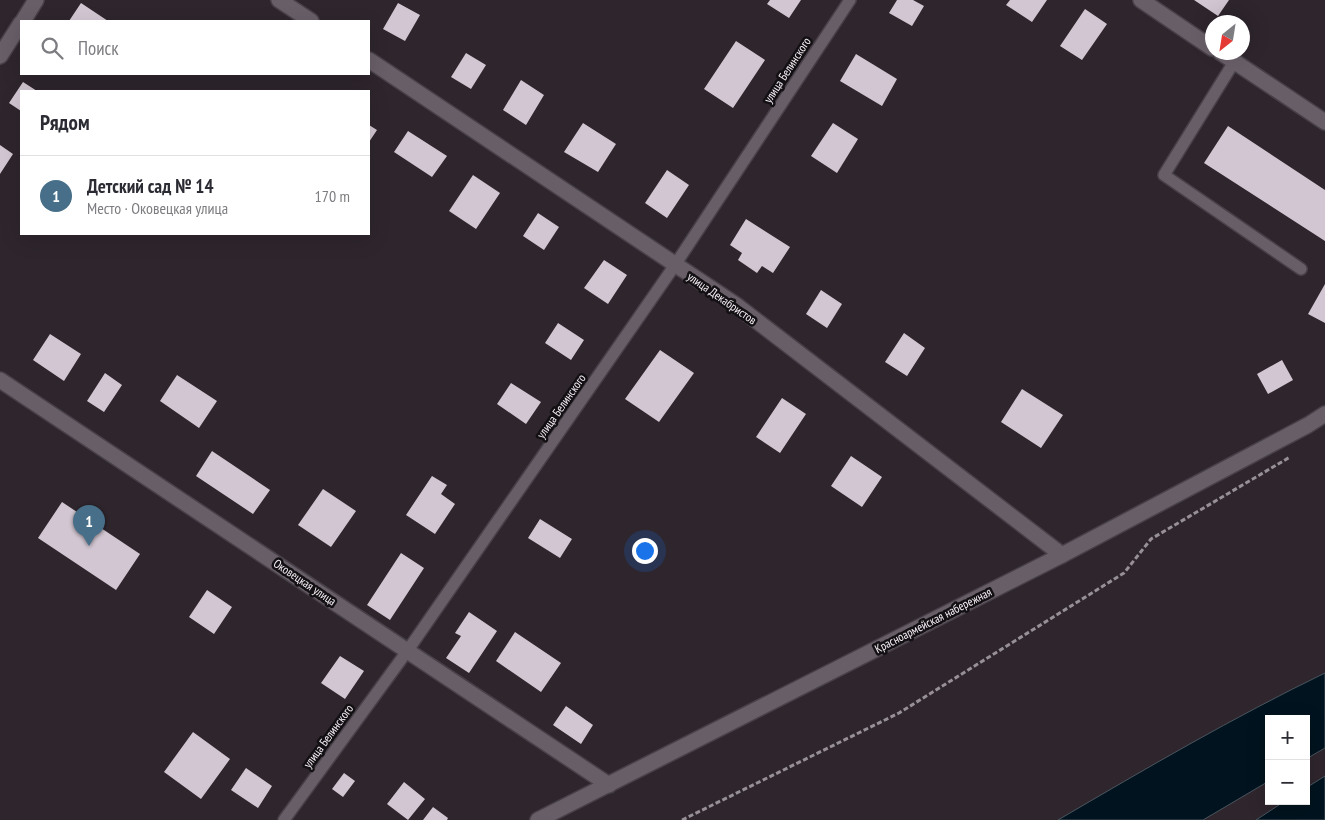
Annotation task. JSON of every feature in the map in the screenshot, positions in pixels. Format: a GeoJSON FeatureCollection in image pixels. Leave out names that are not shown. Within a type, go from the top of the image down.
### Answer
{"type":"FeatureCollection","features":[{"type":"Feature","properties":{"kind":"street"},"geometry":{"type":"LineString","coordinates":[[23,20],[36,0]]}},
{"type":"Feature","properties":{"kind":"street"},"geometry":{"type":"LineString","coordinates":[[279,0],[309,20]]}},
{"type":"Feature","properties":{"kind":"street"},"geometry":{"type":"LineString","coordinates":[[1141,0],[1205,43]]}},
{"type":"Feature","properties":{"kind":"street"},"geometry":{"type":"LineString","coordinates":[[0,56],[20,25]]}},
{"type":"Feature","properties":{"kind":"street"},"geometry":{"type":"LineString","coordinates":[[1231,60],[1325,122]]}},
{"type":"Feature","properties":{"kind":"street","name":"улица Декабристов"},"geometry":{"type":"LineString","coordinates":[[370,61],[736,305],[1062,555]]}},
{"type":"Feature","properties":{"kind":"street","name":"Оковецкая улица"},"geometry":{"type":"LineString","coordinates":[[0,380],[609,784]]}},
{"type":"Feature","properties":{"kind":"street","name":"Красноармейская набережная"},"geometry":{"type":"LineString","coordinates":[[538,820],[1062,555],[1308,425],[1325,414]]}},
{"type":"Feature","properties":{"kind":"lane","name":"улица Белинского"},"geometry":{"type":"LineString","coordinates":[[284,820],[408,650],[675,265],[850,0]]}},
{"type":"Feature","properties":{"kind":"lane"},"geometry":{"type":"LineString","coordinates":[[1234,62],[1164,175],[1301,270]]}},
{"type":"Feature","properties":{"kind":"path"},"geometry":{"type":"LineString","coordinates":[[682,820],[899,714],[1124,573],[1151,539],[1292,456]]}},
{"type":"Feature","properties":{"kind":"water"},"geometry":{"type":"Polygon","coordinates":[[[1325,673],[1325,748],[1310,757],[1310,715],[1265,715],[1265,783],[1203,820],[1058,820],[1223,725],[1325,673]]]}},
{"type":"Feature","properties":{"kind":"water"},"geometry":{"type":"Polygon","coordinates":[[[1325,776],[1325,820],[1256,820],[1279,805],[1310,805],[1310,785],[1325,776]]]}},
{"type":"Feature","properties":{"kind":"building"},"geometry":{"type":"Polygon","coordinates":[[[770,0],[801,0],[789,18],[767,4],[770,0]]]}},
{"type":"Feature","properties":{"kind":"building"},"geometry":{"type":"Polygon","coordinates":[[[897,0],[913,0],[924,6],[912,26],[889,13],[897,0]]]}},
{"type":"Feature","properties":{"kind":"building"},"geometry":{"type":"Polygon","coordinates":[[[1010,0],[1047,0],[1032,22],[1006,5],[1010,0]]]}},
{"type":"Feature","properties":{"kind":"building"},"geometry":{"type":"Polygon","coordinates":[[[1194,0],[1229,0],[1219,15],[1194,0]]]}},
{"type":"Feature","properties":{"kind":"building"},"geometry":{"type":"Polygon","coordinates":[[[81,3],[106,20],[70,20],[81,3]]]}},
{"type":"Feature","properties":{"kind":"building"},"geometry":{"type":"Polygon","coordinates":[[[398,3],[420,15],[405,41],[383,29],[398,3]]]}},
{"type":"Feature","properties":{"kind":"building"},"geometry":{"type":"Polygon","coordinates":[[[1085,9],[1107,24],[1082,60],[1060,46],[1085,9]]]}},
{"type":"Feature","properties":{"kind":"building"},"geometry":{"type":"Polygon","coordinates":[[[736,41],[765,60],[733,108],[704,89],[736,41]]]}},
{"type":"Feature","properties":{"kind":"building"},"geometry":{"type":"Polygon","coordinates":[[[466,53],[486,65],[471,89],[451,77],[466,53]]]}},
{"type":"Feature","properties":{"kind":"building"},"geometry":{"type":"Polygon","coordinates":[[[856,54],[897,79],[882,106],[840,81],[856,54]]]}},
{"type":"Feature","properties":{"kind":"building"},"geometry":{"type":"Polygon","coordinates":[[[521,80],[544,95],[526,125],[503,110],[521,80]]]}},
{"type":"Feature","properties":{"kind":"building"},"geometry":{"type":"Polygon","coordinates":[[[23,82],[35,90],[20,90],[20,110],[9,103],[23,82]]]}},
{"type":"Feature","properties":{"kind":"building"},"geometry":{"type":"Polygon","coordinates":[[[583,123],[616,144],[598,172],[564,152],[583,123]]]}},
{"type":"Feature","properties":{"kind":"building"},"geometry":{"type":"Polygon","coordinates":[[[833,123],[858,139],[837,173],[811,156],[833,123]]]}},
{"type":"Feature","properties":{"kind":"building"},"geometry":{"type":"Polygon","coordinates":[[[370,126],[377,130],[370,140],[370,126]]]}},
{"type":"Feature","properties":{"kind":"building"},"geometry":{"type":"Polygon","coordinates":[[[1228,126],[1325,190],[1325,241],[1204,163],[1228,126]]]}},
{"type":"Feature","properties":{"kind":"building"},"geometry":{"type":"Polygon","coordinates":[[[408,131],[447,156],[432,177],[394,152],[408,131]]]}},
{"type":"Feature","properties":{"kind":"building"},"geometry":{"type":"Polygon","coordinates":[[[0,145],[13,154],[0,174],[0,145]]]}},
{"type":"Feature","properties":{"kind":"building"},"geometry":{"type":"Polygon","coordinates":[[[667,170],[689,185],[667,218],[645,203],[667,170]]]}},
{"type":"Feature","properties":{"kind":"building"},"geometry":{"type":"Polygon","coordinates":[[[473,175],[500,193],[476,229],[449,211],[473,175]]]}},
{"type":"Feature","properties":{"kind":"building"},"geometry":{"type":"Polygon","coordinates":[[[538,213],[559,227],[544,250],[523,236],[538,213]]]}},
{"type":"Feature","properties":{"kind":"building"},"geometry":{"type":"Polygon","coordinates":[[[746,219],[790,247],[773,273],[762,266],[757,273],[738,260],[742,253],[730,245],[746,219]]]}},
{"type":"Feature","properties":{"kind":"building"},"geometry":{"type":"Polygon","coordinates":[[[604,260],[627,275],[608,304],[584,288],[604,260]]]}},
{"type":"Feature","properties":{"kind":"building"},"geometry":{"type":"Polygon","coordinates":[[[1325,284],[1325,323],[1308,314],[1325,284]]]}},
{"type":"Feature","properties":{"kind":"building"},"geometry":{"type":"Polygon","coordinates":[[[821,290],[842,304],[827,328],[806,314],[821,290]]]}},
{"type":"Feature","properties":{"kind":"building"},"geometry":{"type":"Polygon","coordinates":[[[558,323],[584,340],[571,360],[545,343],[558,323]]]}},
{"type":"Feature","properties":{"kind":"building"},"geometry":{"type":"Polygon","coordinates":[[[904,333],[925,348],[907,376],[885,362],[904,333]]]}},
{"type":"Feature","properties":{"kind":"building"},"geometry":{"type":"Polygon","coordinates":[[[50,334],[81,354],[64,381],[33,360],[50,334]]]}},
{"type":"Feature","properties":{"kind":"building"},"geometry":{"type":"Polygon","coordinates":[[[660,350],[694,373],[659,422],[625,399],[660,350]]]}},
{"type":"Feature","properties":{"kind":"building"},"geometry":{"type":"Polygon","coordinates":[[[1282,360],[1293,380],[1268,394],[1257,374],[1282,360]]]}},
{"type":"Feature","properties":{"kind":"building"},"geometry":{"type":"Polygon","coordinates":[[[105,373],[122,385],[104,412],[87,401],[105,373]]]}},
{"type":"Feature","properties":{"kind":"building"},"geometry":{"type":"Polygon","coordinates":[[[177,375],[217,401],[199,428],[160,401],[177,375]]]}},
{"type":"Feature","properties":{"kind":"building"},"geometry":{"type":"Polygon","coordinates":[[[511,383],[541,402],[526,424],[497,404],[511,383]]]}},
{"type":"Feature","properties":{"kind":"building"},"geometry":{"type":"Polygon","coordinates":[[[1022,389],[1063,415],[1041,448],[1001,422],[1022,389]]]}},
{"type":"Feature","properties":{"kind":"building"},"geometry":{"type":"Polygon","coordinates":[[[782,398],[806,414],[780,453],[756,437],[782,398]]]}},
{"type":"Feature","properties":{"kind":"building"},"geometry":{"type":"Polygon","coordinates":[[[212,451],[270,490],[253,514],[196,476],[212,451]]]}},
{"type":"Feature","properties":{"kind":"building"},"geometry":{"type":"Polygon","coordinates":[[[851,456],[882,477],[862,507],[831,486],[851,456]]]}},
{"type":"Feature","properties":{"kind":"building"},"geometry":{"type":"Polygon","coordinates":[[[432,476],[447,485],[441,494],[455,504],[435,534],[406,515],[432,476]]]}},
{"type":"Feature","properties":{"kind":"building"},"geometry":{"type":"Polygon","coordinates":[[[323,489],[356,511],[331,547],[298,525],[323,489]]]}},
{"type":"Feature","properties":{"kind":"building"},"geometry":{"type":"Polygon","coordinates":[[[62,502],[140,554],[116,590],[38,538],[62,502]]]}},
{"type":"Feature","properties":{"kind":"building"},"geometry":{"type":"Polygon","coordinates":[[[540,519],[572,539],[560,558],[528,538],[540,519]]]}},
{"type":"Feature","properties":{"kind":"building"},"geometry":{"type":"Polygon","coordinates":[[[401,553],[424,568],[390,620],[367,605],[401,553]]]}},
{"type":"Feature","properties":{"kind":"building"},"geometry":{"type":"Polygon","coordinates":[[[207,590],[232,607],[214,634],[189,617],[207,590]]]}},
{"type":"Feature","properties":{"kind":"building"},"geometry":{"type":"Polygon","coordinates":[[[469,612],[497,631],[469,673],[446,658],[461,636],[455,633],[469,612]]]}},
{"type":"Feature","properties":{"kind":"building"},"geometry":{"type":"Polygon","coordinates":[[[515,632],[561,663],[541,692],[496,661],[515,632]]]}},
{"type":"Feature","properties":{"kind":"building"},"geometry":{"type":"Polygon","coordinates":[[[340,656],[364,671],[345,699],[321,683],[340,656]]]}},
{"type":"Feature","properties":{"kind":"building"},"geometry":{"type":"Polygon","coordinates":[[[566,706],[593,725],[581,744],[553,725],[566,706]]]}},
{"type":"Feature","properties":{"kind":"building"},"geometry":{"type":"Polygon","coordinates":[[[193,732],[230,759],[201,799],[164,772],[193,732]]]}},
{"type":"Feature","properties":{"kind":"building"},"geometry":{"type":"Polygon","coordinates":[[[246,768],[272,786],[258,808],[231,790],[246,768]]]}},
{"type":"Feature","properties":{"kind":"building"},"geometry":{"type":"Polygon","coordinates":[[[344,773],[355,781],[343,797],[332,789],[344,773]]]}},
{"type":"Feature","properties":{"kind":"building"},"geometry":{"type":"Polygon","coordinates":[[[404,782],[425,799],[408,820],[387,804],[404,782]]]}},
{"type":"Feature","properties":{"kind":"building"},"geometry":{"type":"Polygon","coordinates":[[[433,807],[448,818],[447,820],[423,820],[433,807]]]}},
{"type":"Feature","properties":{"kind":"place","name":"Детский сад № 14"},"geometry":{"type":"Point","coordinates":[89,546]}}]}
